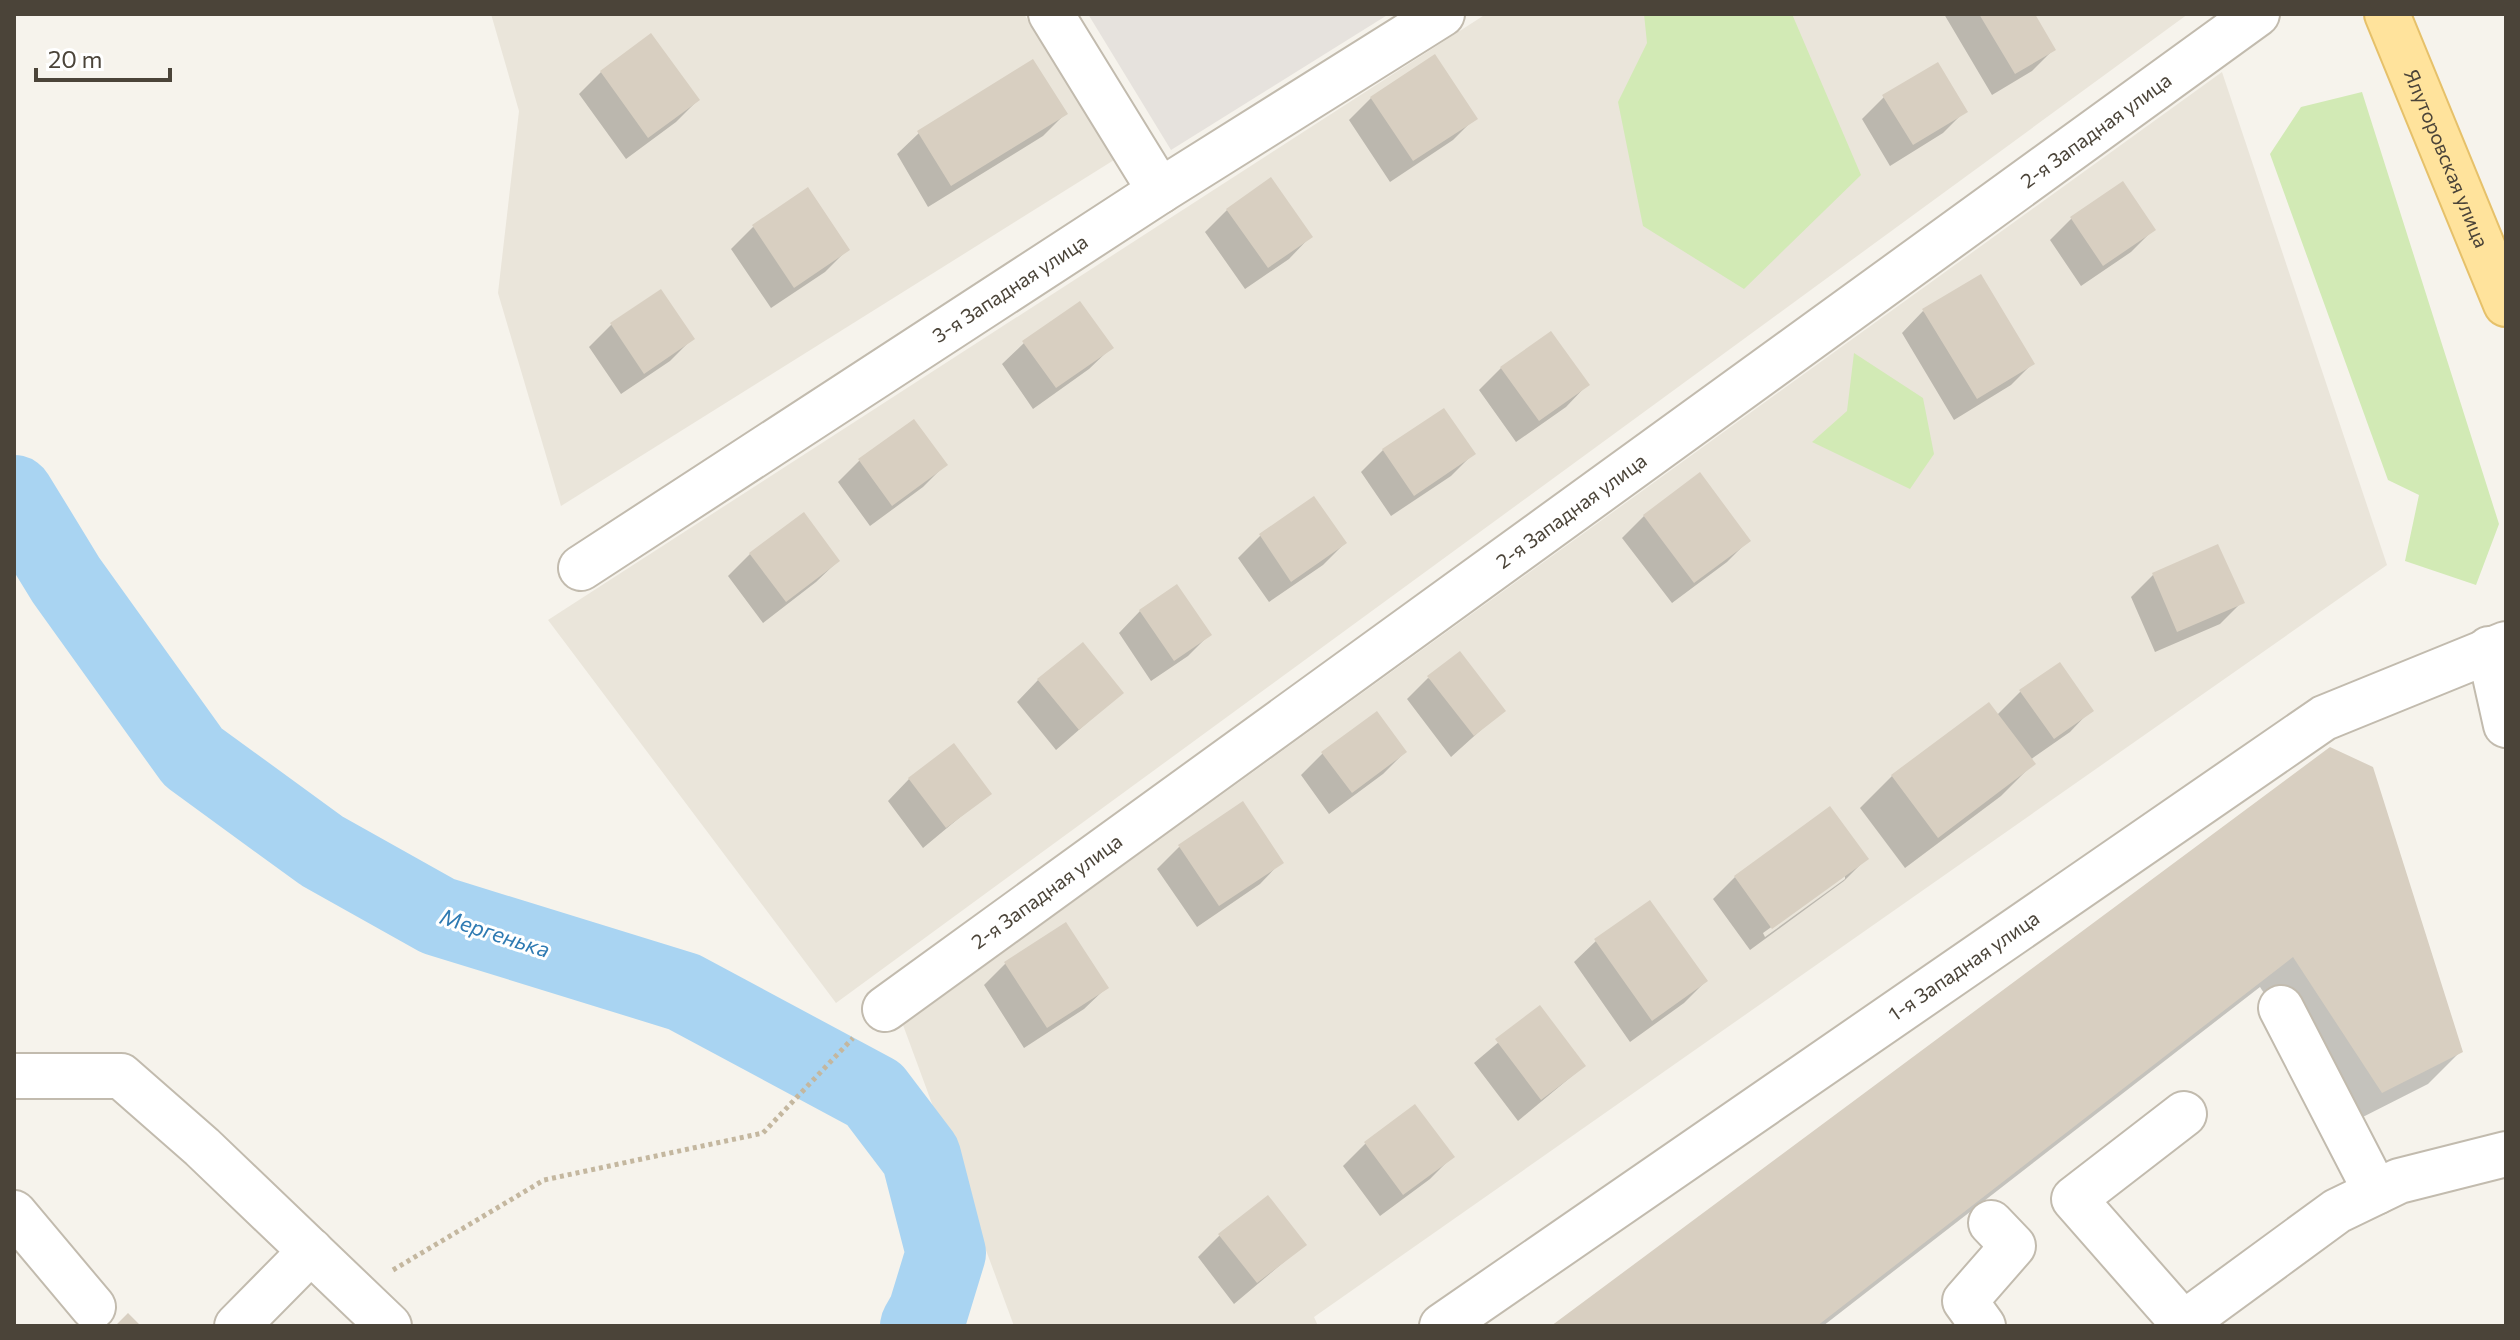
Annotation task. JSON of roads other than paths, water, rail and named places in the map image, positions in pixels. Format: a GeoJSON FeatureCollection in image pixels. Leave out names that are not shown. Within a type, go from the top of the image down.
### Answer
{"type":"FeatureCollection","features":[{"type":"Feature","properties":{"kind":"main road","name":"Ялуторовская улица"},"geometry":{"type":"LineString","coordinates":[[2387,14],[2506,304]]}},
{"type":"Feature","properties":{"kind":"street"},"geometry":{"type":"LineString","coordinates":[[1051,14],[1160,191]]}},
{"type":"Feature","properties":{"kind":"street","name":"3-я Западная улица"},"geometry":{"type":"LineString","coordinates":[[581,568],[1160,191],[1442,14]]}},
{"type":"Feature","properties":{"kind":"street","name":"2-я Западная улица"},"geometry":{"type":"LineString","coordinates":[[885,1009],[2257,14]]}},
{"type":"Feature","properties":{"kind":"street"},"geometry":{"type":"LineString","coordinates":[[2497,646],[2506,725]]}},
{"type":"Feature","properties":{"kind":"street","name":"1-я Западная улица"},"geometry":{"type":"LineString","coordinates":[[1442,1326],[2324,718],[2497,646]]}},
{"type":"Feature","properties":{"kind":"street"},"geometry":{"type":"LineString","coordinates":[[2281,1008],[2376,1192]]}},
{"type":"Feature","properties":{"kind":"street"},"geometry":{"type":"LineString","coordinates":[[14,1076],[121,1076],[389,1326]]}},
{"type":"Feature","properties":{"kind":"street"},"geometry":{"type":"LineString","coordinates":[[2184,1114],[2074,1199],[2182,1325],[2337,1211],[2399,1181],[2506,1154]]}},
{"type":"Feature","properties":{"kind":"street"},"geometry":{"type":"LineString","coordinates":[[14,1213],[93,1307]]}},
{"type":"Feature","properties":{"kind":"street"},"geometry":{"type":"LineString","coordinates":[[1983,1326],[1965,1301],[2013,1246],[1991,1223]]}},
{"type":"Feature","properties":{"kind":"street"},"geometry":{"type":"LineString","coordinates":[[237,1326],[311,1251]]}},
{"type":"Feature","properties":{"kind":"waterway","name":"Мергенька"},"geometry":{"type":"LineString","coordinates":[[14,495],[66,580],[193,757],[322,851],[438,916],[684,992],[874,1094],[921,1156],[946,1253],[928,1312],[920,1326]]}}]}
